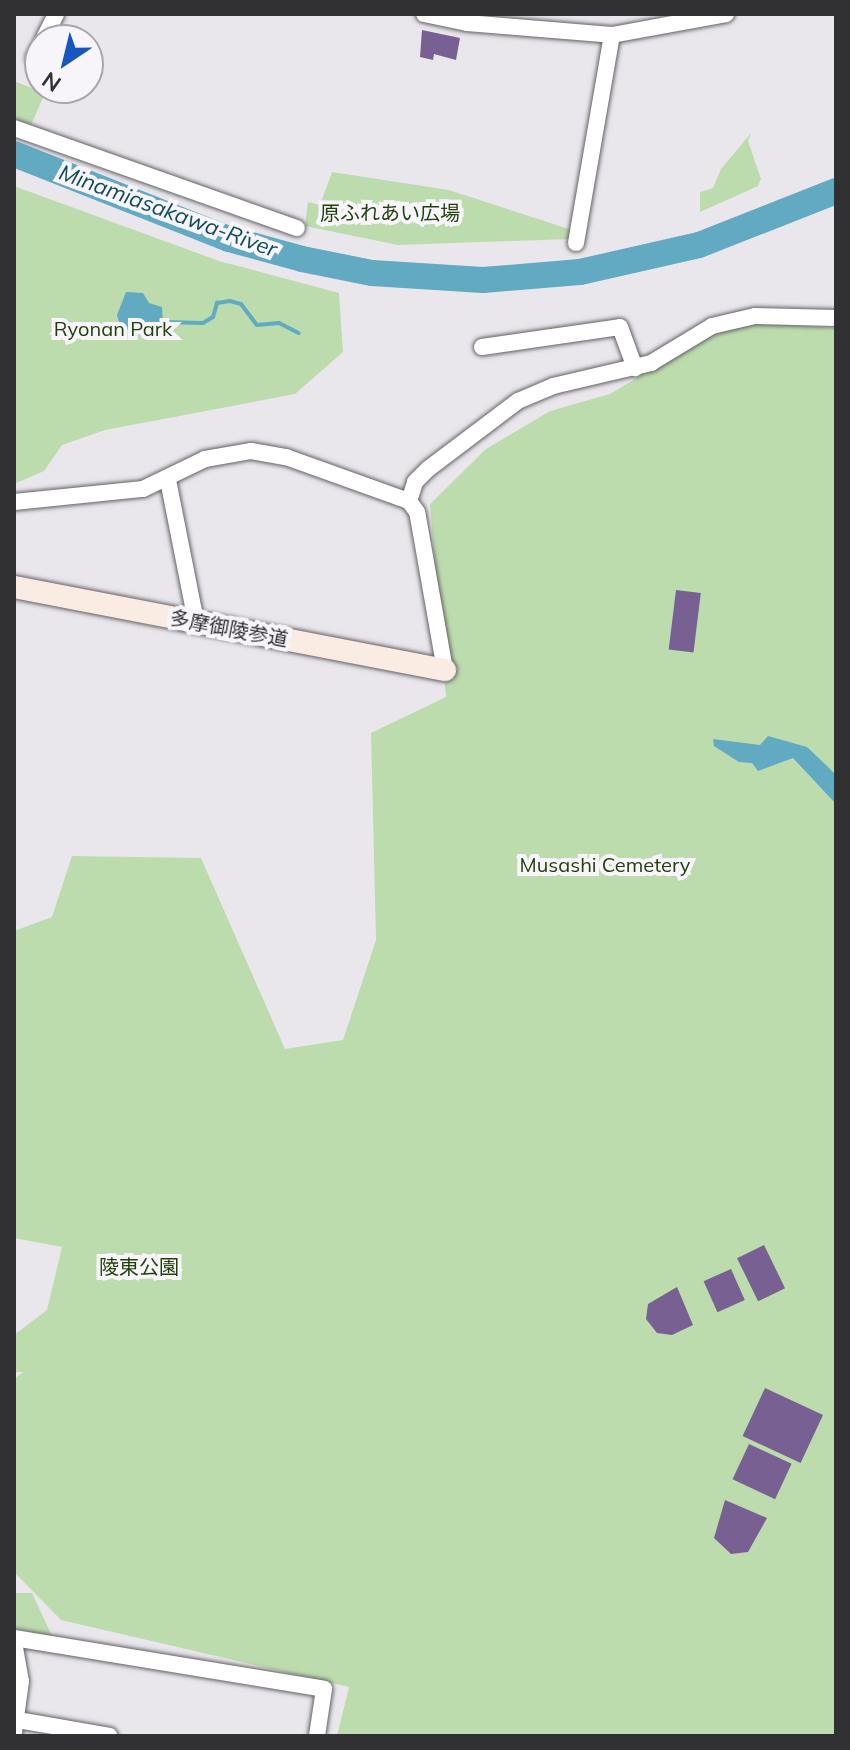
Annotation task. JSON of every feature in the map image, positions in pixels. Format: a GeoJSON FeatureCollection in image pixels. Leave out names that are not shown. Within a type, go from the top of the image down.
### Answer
{"type":"FeatureCollection","features":[{"type":"Feature","properties":{"kind":"main road","name":"多摩御陵参道"},"geometry":{"type":"LineString","coordinates":[[14,587],[445,670]]}},
{"type":"Feature","properties":{"kind":"street"},"geometry":{"type":"LineString","coordinates":[[424,14],[467,23],[612,35],[726,14]]}},
{"type":"Feature","properties":{"kind":"street"},"geometry":{"type":"LineString","coordinates":[[576,243],[612,35]]}},
{"type":"Feature","properties":{"kind":"street"},"geometry":{"type":"LineString","coordinates":[[14,128],[297,228]]}},
{"type":"Feature","properties":{"kind":"street"},"geometry":{"type":"LineString","coordinates":[[409,501],[422,475],[506,408],[553,386],[635,368],[728,320],[768,315],[836,318]]}},
{"type":"Feature","properties":{"kind":"street"},"geometry":{"type":"LineString","coordinates":[[482,347],[620,327],[635,368]]}},
{"type":"Feature","properties":{"kind":"street"},"geometry":{"type":"LineString","coordinates":[[14,502],[143,489],[168,480],[205,459],[251,451],[286,457],[409,501],[419,525],[445,670]]}},
{"type":"Feature","properties":{"kind":"street"},"geometry":{"type":"LineString","coordinates":[[168,480],[196,622]]}},
{"type":"Feature","properties":{"kind":"street"},"geometry":{"type":"LineString","coordinates":[[110,1736],[16,1727],[21,1681],[14,1640],[324,1689],[317,1736]]}},
{"type":"Feature","properties":{"kind":"green space"},"geometry":{"type":"Polygon","coordinates":[[[14,81],[24,85],[24,104],[40,104],[31,125],[14,119],[14,81]]]}},
{"type":"Feature","properties":{"kind":"green space"},"geometry":{"type":"Polygon","coordinates":[[[751,133],[748,141],[761,179],[758,186],[700,212],[700,192],[713,188],[721,169],[751,133]]]}},
{"type":"Feature","properties":{"kind":"green space","name":"原ふれあい広場"},"geometry":{"type":"Polygon","coordinates":[[[332,172],[449,190],[572,230],[571,239],[398,245],[305,226],[308,202],[320,205],[332,172]]]}},
{"type":"Feature","properties":{"kind":"green space","name":"Ryonan Park"},"geometry":{"type":"Polygon","coordinates":[[[14,186],[219,261],[339,293],[343,352],[295,394],[105,430],[62,445],[44,471],[14,484],[14,186]]]}},
{"type":"Feature","properties":{"kind":"green space"},"geometry":{"type":"Polygon","coordinates":[[[741,322],[836,328],[836,1736],[337,1736],[349,1687],[61,1620],[14,1572],[14,1379],[23,1372],[14,1372],[14,1335],[47,1310],[62,1247],[14,1238],[14,931],[52,917],[72,856],[201,858],[285,1049],[343,1040],[376,940],[371,733],[446,697],[430,504],[486,449],[550,411],[610,394],[714,332],[741,322]]]}},
{"type":"Feature","properties":{"kind":"green space"},"geometry":{"type":"Polygon","coordinates":[[[14,1593],[32,1593],[52,1636],[15,1629],[14,1593]]]}},
{"type":"Feature","properties":{"kind":"water"},"geometry":{"type":"Polygon","coordinates":[[[126,292],[143,293],[149,303],[162,307],[163,322],[146,324],[140,319],[128,330],[121,329],[117,315],[126,292]]]}},
{"type":"Feature","properties":{"kind":"water"},"geometry":{"type":"Polygon","coordinates":[[[768,736],[807,747],[836,775],[836,804],[793,758],[758,771],[752,763],[739,762],[714,746],[713,739],[760,745],[768,736]]]}},
{"type":"Feature","properties":{"kind":"building"},"geometry":{"type":"Polygon","coordinates":[[[422,30],[460,38],[456,60],[434,54],[433,60],[420,57],[422,30]]]}},
{"type":"Feature","properties":{"kind":"building"},"geometry":{"type":"Polygon","coordinates":[[[676,590],[701,593],[694,653],[669,650],[676,590]]]}},
{"type":"Feature","properties":{"kind":"building"},"geometry":{"type":"Polygon","coordinates":[[[764,1245],[785,1288],[758,1301],[737,1258],[764,1245]]]}},
{"type":"Feature","properties":{"kind":"building"},"geometry":{"type":"Polygon","coordinates":[[[731,1269],[745,1300],[717,1312],[704,1281],[731,1269]]]}},
{"type":"Feature","properties":{"kind":"building"},"geometry":{"type":"Polygon","coordinates":[[[677,1287],[693,1325],[672,1335],[657,1333],[646,1319],[648,1304],[677,1287]]]}},
{"type":"Feature","properties":{"kind":"building"},"geometry":{"type":"Polygon","coordinates":[[[765,1388],[823,1415],[801,1463],[743,1436],[765,1388]]]}},
{"type":"Feature","properties":{"kind":"building"},"geometry":{"type":"Polygon","coordinates":[[[749,1444],[792,1464],[775,1499],[733,1479],[749,1444]]]}},
{"type":"Feature","properties":{"kind":"building"},"geometry":{"type":"Polygon","coordinates":[[[725,1500],[767,1518],[748,1552],[731,1554],[714,1538],[725,1500]]]}},
{"type":"Feature","properties":{"kind":"waterway","name":"Minamiasakawa-River"},"geometry":{"type":"LineString","coordinates":[[14,154],[229,239],[302,259],[372,273],[483,280],[580,272],[699,245],[836,191]]}},
{"type":"Feature","properties":{"kind":"waterway"},"geometry":{"type":"LineString","coordinates":[[163,322],[203,323],[213,317],[217,303],[230,301],[241,304],[257,325],[279,323],[299,333]]}},
{"type":"Feature","properties":{"kind":"park label","name":"Musashi Cemetery"},"geometry":{"type":"Point","coordinates":[605,864]}},
{"type":"Feature","properties":{"kind":"park label","name":"陵東公園"},"geometry":{"type":"Point","coordinates":[139,1266]}}]}
